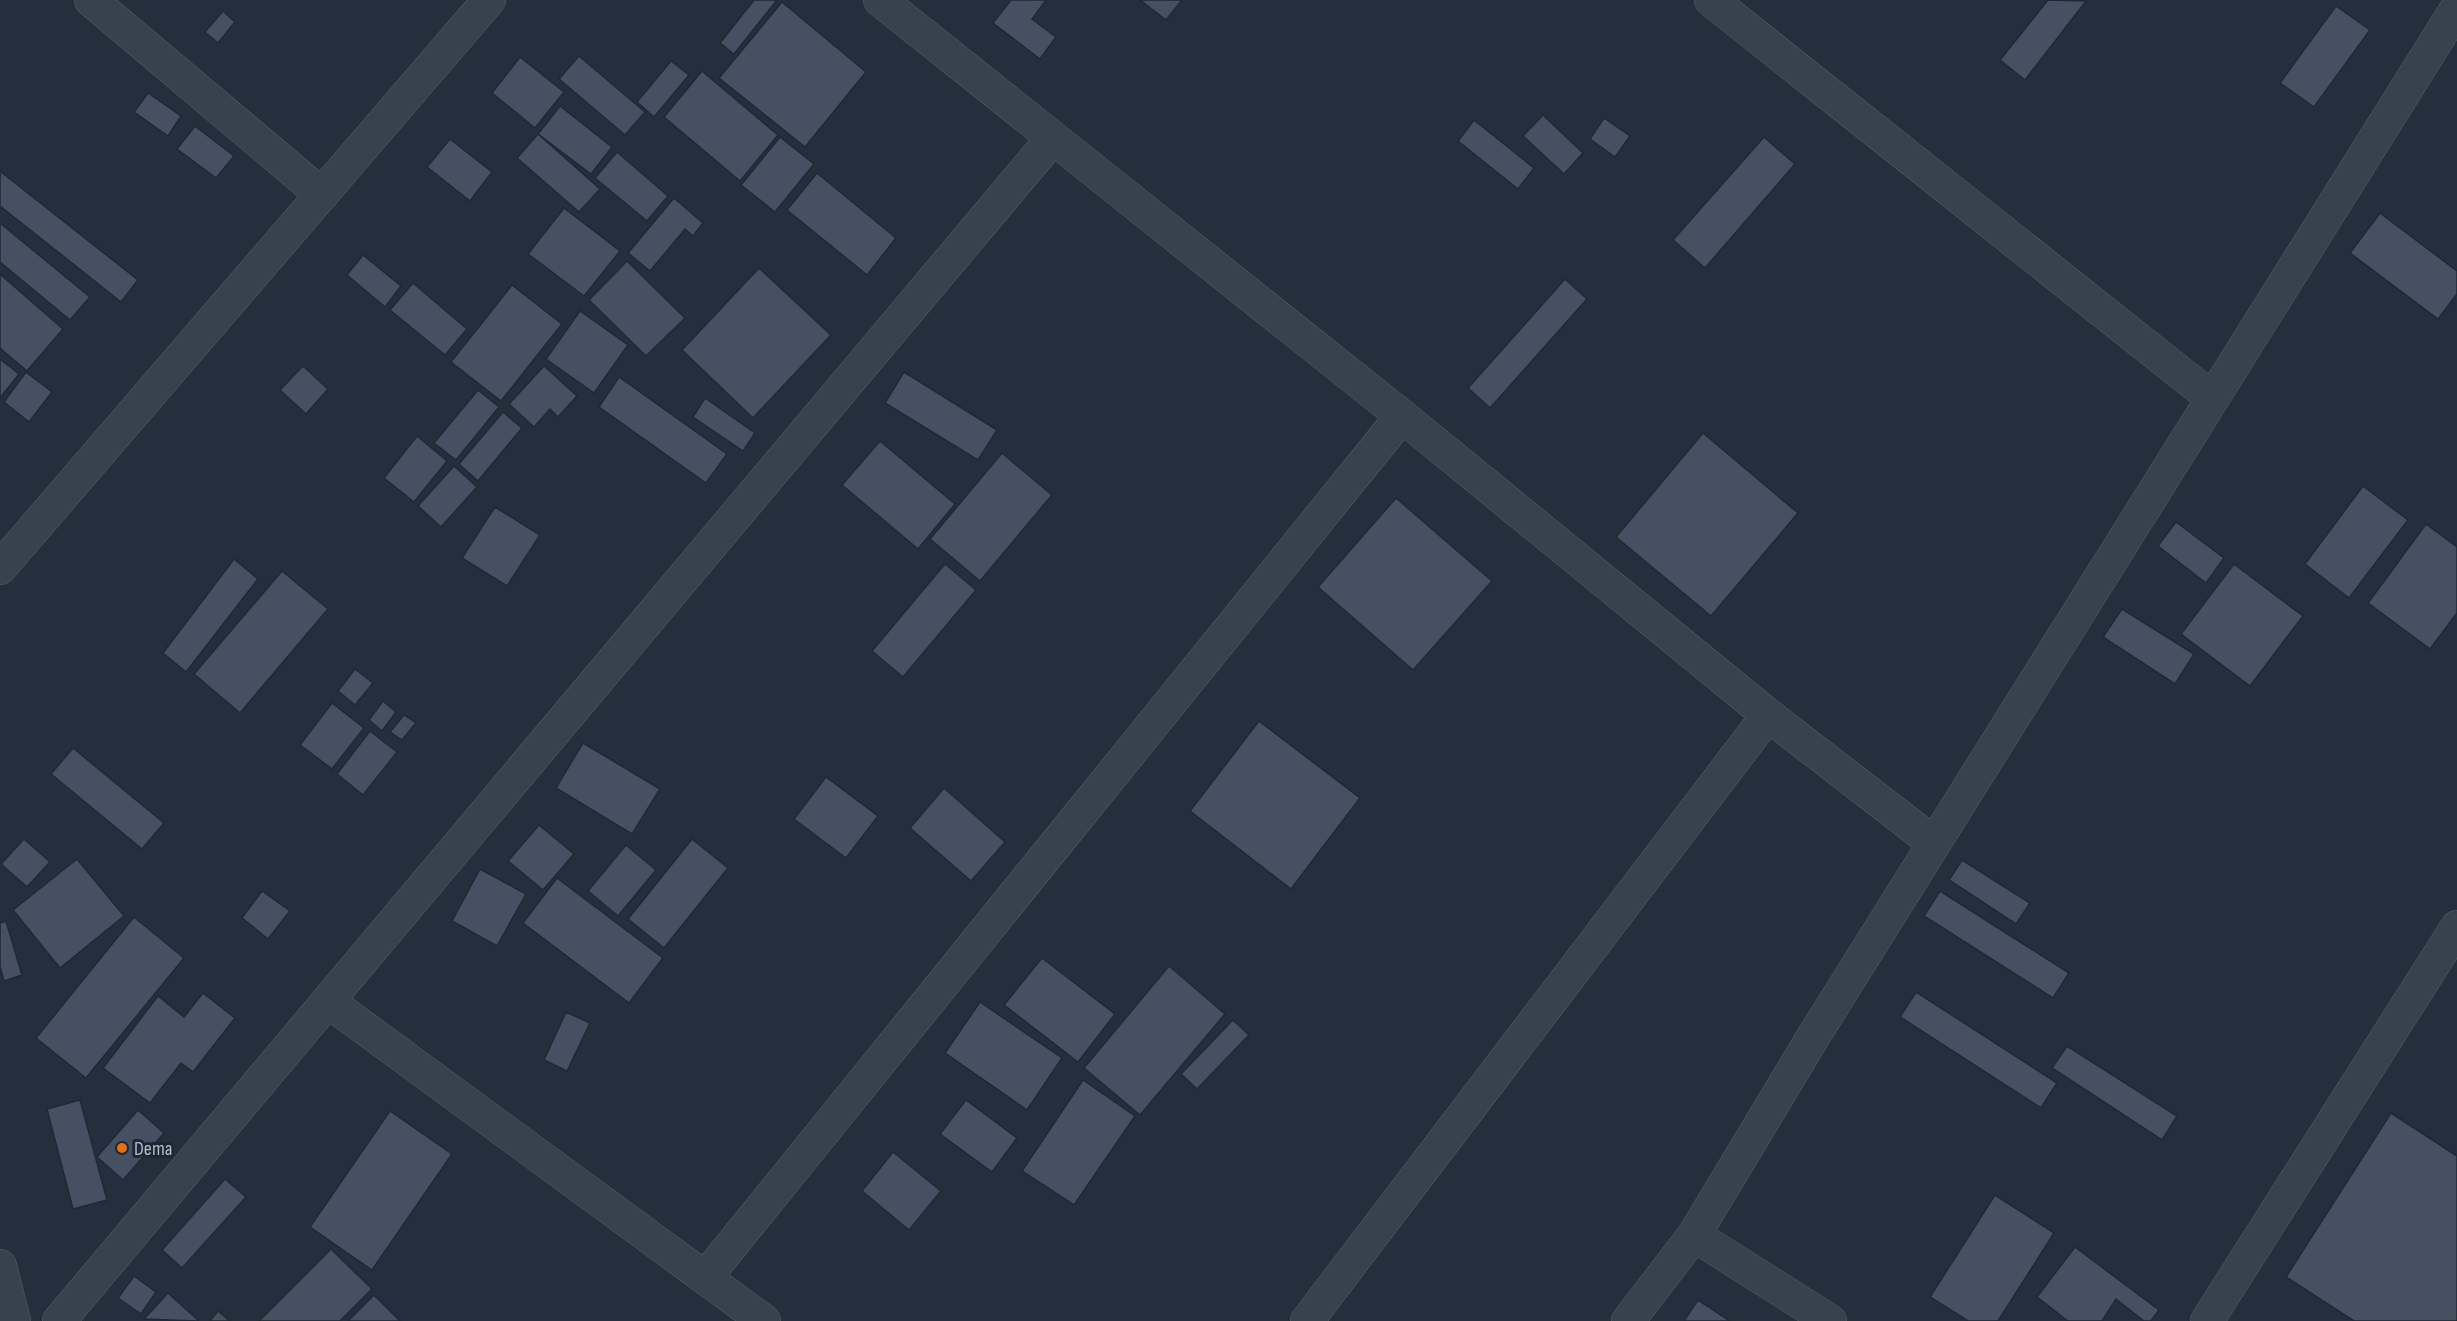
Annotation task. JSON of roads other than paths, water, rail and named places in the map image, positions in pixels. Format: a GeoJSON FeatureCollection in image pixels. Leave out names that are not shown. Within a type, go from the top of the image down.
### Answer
{"type":"FeatureCollection","features":[{"type":"Feature","properties":{"kind":"street"},"geometry":{"type":"LineString","coordinates":[[91,0],[322,195]]}},
{"type":"Feature","properties":{"kind":"street"},"geometry":{"type":"LineString","coordinates":[[0,568],[489,0]]}},
{"type":"Feature","properties":{"kind":"street"},"geometry":{"type":"LineString","coordinates":[[880,0],[1402,416],[1768,715],[1934,843]]}},
{"type":"Feature","properties":{"kind":"street"},"geometry":{"type":"LineString","coordinates":[[1711,0],[2212,398]]}},
{"type":"Feature","properties":{"kind":"street"},"geometry":{"type":"LineString","coordinates":[[1628,1321],[1694,1235],[1813,1037],[2457,8]]}},
{"type":"Feature","properties":{"kind":"street"},"geometry":{"type":"LineString","coordinates":[[59,1321],[1052,139]]}},
{"type":"Feature","properties":{"kind":"street"},"geometry":{"type":"LineString","coordinates":[[705,1278],[1402,416]]}},
{"type":"Feature","properties":{"kind":"street"},"geometry":{"type":"LineString","coordinates":[[1307,1321],[1768,715]]}},
{"type":"Feature","properties":{"kind":"street"},"geometry":{"type":"LineString","coordinates":[[2207,1321],[2457,927]]}},
{"type":"Feature","properties":{"kind":"street"},"geometry":{"type":"LineString","coordinates":[[329,1002],[764,1321]]}},
{"type":"Feature","properties":{"kind":"street"},"geometry":{"type":"LineString","coordinates":[[1694,1235],[1830,1321]]}},
{"type":"Feature","properties":{"kind":"street"},"geometry":{"type":"LineString","coordinates":[[0,1266],[14,1321]]}},
{"type":"Feature","properties":{"kind":"place","name":"Dema"},"geometry":{"type":"Point","coordinates":[122,1148]}}]}
